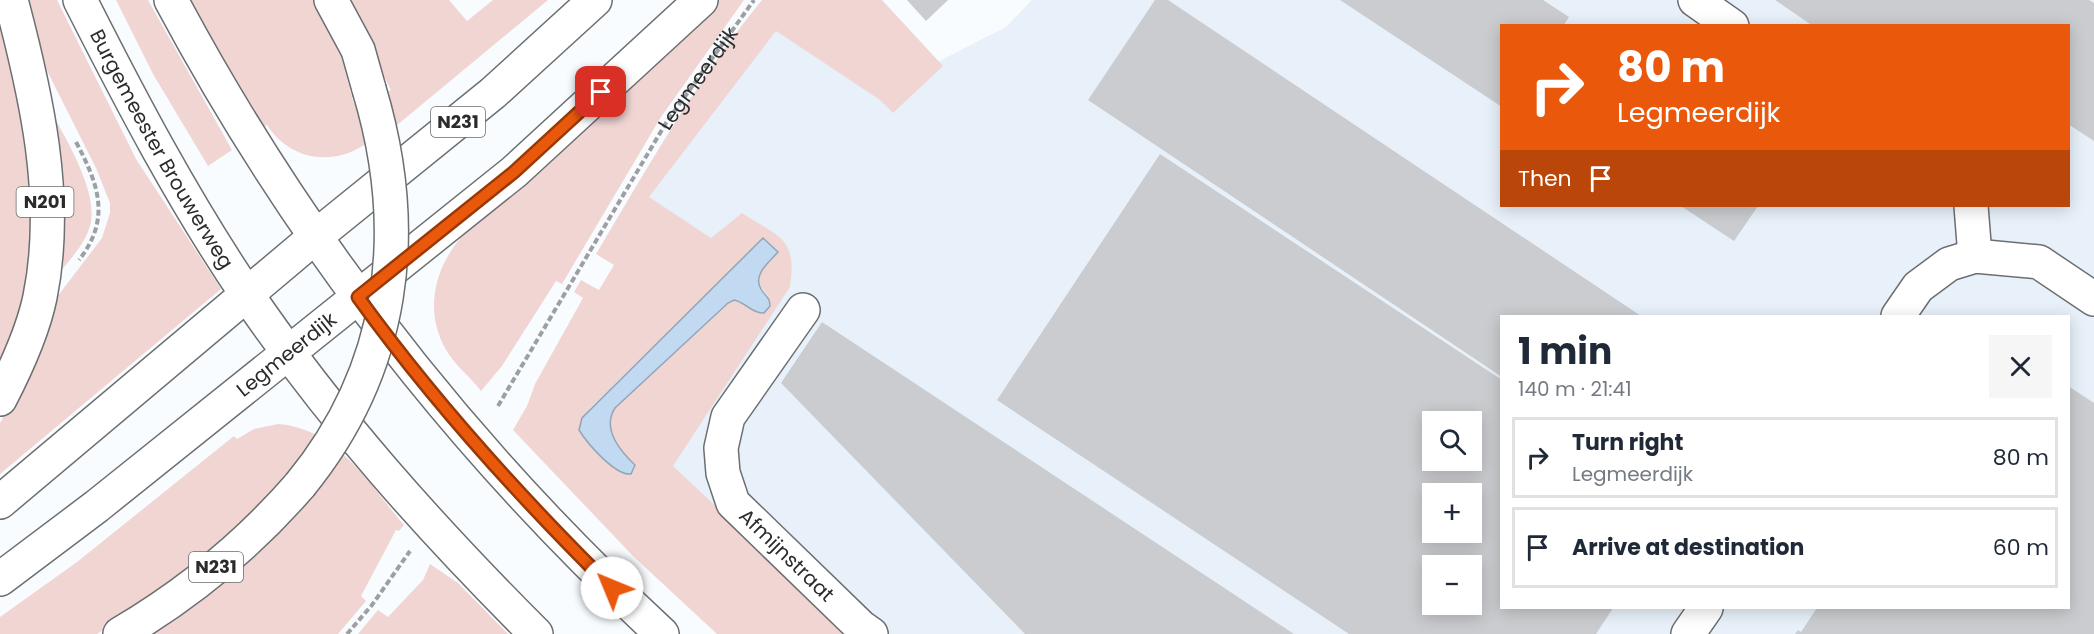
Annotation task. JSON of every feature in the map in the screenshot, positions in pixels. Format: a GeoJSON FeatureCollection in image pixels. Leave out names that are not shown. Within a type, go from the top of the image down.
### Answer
{"type":"FeatureCollection","features":[{"type":"Feature","properties":{"kind":"main road","name":"N201"},"geometry":{"type":"LineString","coordinates":[[0,399],[40,297],[46,240],[43,159],[34,89],[11,0]]}},
{"type":"Feature","properties":{"kind":"main road","name":"Burgemeester Brouwerweg"},"geometry":{"type":"LineString","coordinates":[[80,0],[171,174],[248,295],[289,353],[326,402],[413,507],[536,634]]}},
{"type":"Feature","properties":{"kind":"main road"},"geometry":{"type":"LineString","coordinates":[[171,0],[233,110],[315,237],[398,353],[526,499],[574,550],[662,634]]}},
{"type":"Feature","properties":{"kind":"main road","name":"N231"},"geometry":{"type":"LineString","coordinates":[[120,634],[179,597],[267,524],[300,485],[338,432],[353,405],[379,336],[391,265],[391,194],[380,124],[358,50],[331,0]]}},
{"type":"Feature","properties":{"kind":"main road","name":"N231"},"geometry":{"type":"LineString","coordinates":[[0,502],[315,237],[493,93],[595,0]]}},
{"type":"Feature","properties":{"kind":"main road","name":"Legmeerdijk"},"geometry":{"type":"LineString","coordinates":[[0,579],[97,506],[215,409],[289,353],[514,172],[701,0]]}},
{"type":"Feature","properties":{"kind":"main road"},"geometry":{"type":"LineString","coordinates":[[1695,0],[1729,24]]}},
{"type":"Feature","properties":{"kind":"main road"},"geometry":{"type":"LineString","coordinates":[[1971,207],[1975,256]]}},
{"type":"Feature","properties":{"kind":"main road"},"geometry":{"type":"LineString","coordinates":[[1899,315],[1918,287],[1949,264],[1975,256],[2039,262],[2094,299]]}},
{"type":"Feature","properties":{"kind":"main road","name":"Afmijnstraat"},"geometry":{"type":"LineString","coordinates":[[803,310],[728,417],[721,448],[723,473],[733,503],[861,627],[871,634]]}},
{"type":"Feature","properties":{"kind":"main road"},"geometry":{"type":"LineString","coordinates":[[1688,634],[1705,609]]}},
{"type":"Feature","properties":{"kind":"path","name":"Legmeerdijk"},"geometry":{"type":"LineString","coordinates":[[498,406],[666,123],[754,0]]}},
{"type":"Feature","properties":{"kind":"path"},"geometry":{"type":"LineString","coordinates":[[347,634],[372,605],[412,549]]}},
{"type":"Feature","properties":{"kind":"shaded area"},"geometry":{"type":"Polygon","coordinates":[[[0,0],[35,187],[29,285],[0,374],[0,0]]]}},
{"type":"Feature","properties":{"kind":"shaded area"},"geometry":{"type":"Polygon","coordinates":[[[21,0],[57,0],[136,159],[221,289],[0,474],[0,423],[9,407],[44,314],[102,238],[110,213],[110,203],[96,168],[31,39],[21,0]]]}},
{"type":"Feature","properties":{"kind":"shaded area"},"geometry":{"type":"Polygon","coordinates":[[[116,0],[148,0],[232,150],[208,166],[153,74],[116,0]]]}},
{"type":"Feature","properties":{"kind":"shaded area"},"geometry":{"type":"Polygon","coordinates":[[[189,0],[315,0],[338,45],[354,104],[391,90],[345,0],[449,0],[467,21],[493,0],[548,0],[373,145],[370,141],[343,155],[315,157],[288,147],[267,125],[263,127],[189,0]]]}},
{"type":"Feature","properties":{"kind":"shaded area"},"geometry":{"type":"Polygon","coordinates":[[[718,0],[744,0],[661,117],[562,284],[556,281],[502,366],[481,391],[448,354],[438,333],[435,317],[434,302],[440,272],[456,244],[466,232],[464,228],[631,82],[718,0]]]}},
{"type":"Feature","properties":{"kind":"shaded area"},"geometry":{"type":"Polygon","coordinates":[[[762,0],[882,0],[943,66],[893,113],[880,100],[776,31],[649,197],[711,238],[742,213],[776,234],[788,248],[792,270],[790,287],[673,466],[852,634],[717,634],[633,556],[513,430],[527,406],[535,384],[583,298],[574,292],[581,280],[599,290],[614,265],[596,254],[674,124],[716,60],[762,0]],[[764,238],[589,409],[600,447],[610,463],[617,469],[627,475],[635,464],[623,452],[611,431],[611,416],[615,408],[728,303],[734,300],[756,312],[764,313],[770,306],[768,296],[758,283],[764,238]]]}},
{"type":"Feature","properties":{"kind":"shaded area"},"geometry":{"type":"Polygon","coordinates":[[[1032,0],[2094,0],[2094,634],[833,634],[546,438],[640,199],[772,18],[892,85],[1006,27],[1032,0]]]}},
{"type":"Feature","properties":{"kind":"shaded area"},"geometry":{"type":"Polygon","coordinates":[[[46,102],[78,162],[90,196],[92,212],[88,233],[75,254],[54,279],[46,102]]]}},
{"type":"Feature","properties":{"kind":"shaded area"},"geometry":{"type":"Polygon","coordinates":[[[278,424],[299,428],[335,447],[364,476],[404,525],[399,531],[396,530],[361,596],[366,601],[338,634],[134,634],[276,526],[281,530],[310,495],[304,454],[236,535],[97,634],[0,634],[0,617],[77,562],[234,436],[237,439],[254,429],[278,424]]]}},
{"type":"Feature","properties":{"kind":"shaded area"},"geometry":{"type":"Polygon","coordinates":[[[430,564],[458,583],[508,634],[358,634],[378,610],[388,617],[423,580],[430,564]]]}},
{"type":"Feature","properties":{"kind":"water"},"geometry":{"type":"Polygon","coordinates":[[[763,238],[778,252],[763,269],[759,279],[761,289],[770,306],[764,313],[760,313],[738,301],[728,303],[615,408],[611,416],[611,431],[618,446],[635,465],[631,474],[617,470],[602,458],[583,436],[579,430],[582,418],[763,238]]]}},
{"type":"Feature","properties":{"kind":"building"},"geometry":{"type":"Polygon","coordinates":[[[907,0],[948,0],[926,21],[907,0]]]}},
{"type":"Feature","properties":{"kind":"building"},"geometry":{"type":"Polygon","coordinates":[[[1155,0],[1168,0],[1640,315],[1500,315],[1500,376],[1088,100],[1155,0]]]}},
{"type":"Feature","properties":{"kind":"building"},"geometry":{"type":"Polygon","coordinates":[[[1340,0],[1543,0],[1569,17],[1564,24],[1500,24],[1500,106],[1340,0]]]}},
{"type":"Feature","properties":{"kind":"building"},"geometry":{"type":"Polygon","coordinates":[[[1775,0],[2089,0],[2094,3],[2094,141],[2070,125],[2070,24],[1810,24],[1775,0]]]}},
{"type":"Feature","properties":{"kind":"building"},"geometry":{"type":"Polygon","coordinates":[[[1160,154],[1500,379],[1500,609],[1612,609],[1596,634],[1349,634],[997,400],[1160,154]]]}},
{"type":"Feature","properties":{"kind":"building"},"geometry":{"type":"Polygon","coordinates":[[[1683,207],[1757,207],[1734,241],[1683,207]]]}},
{"type":"Feature","properties":{"kind":"building"},"geometry":{"type":"Polygon","coordinates":[[[822,322],[1294,634],[1025,634],[781,383],[822,322]]]}},
{"type":"Feature","properties":{"kind":"building"},"geometry":{"type":"Polygon","coordinates":[[[2070,387],[2094,403],[2094,634],[1795,634],[1798,630],[1801,632],[1816,609],[2070,609],[2070,387]]]}},
{"type":"Feature","properties":{"kind":"route"},"geometry":{"type":"LineString","coordinates":[[601,92],[514,172],[358,297],[398,353],[526,499],[612,588]]}}]}
